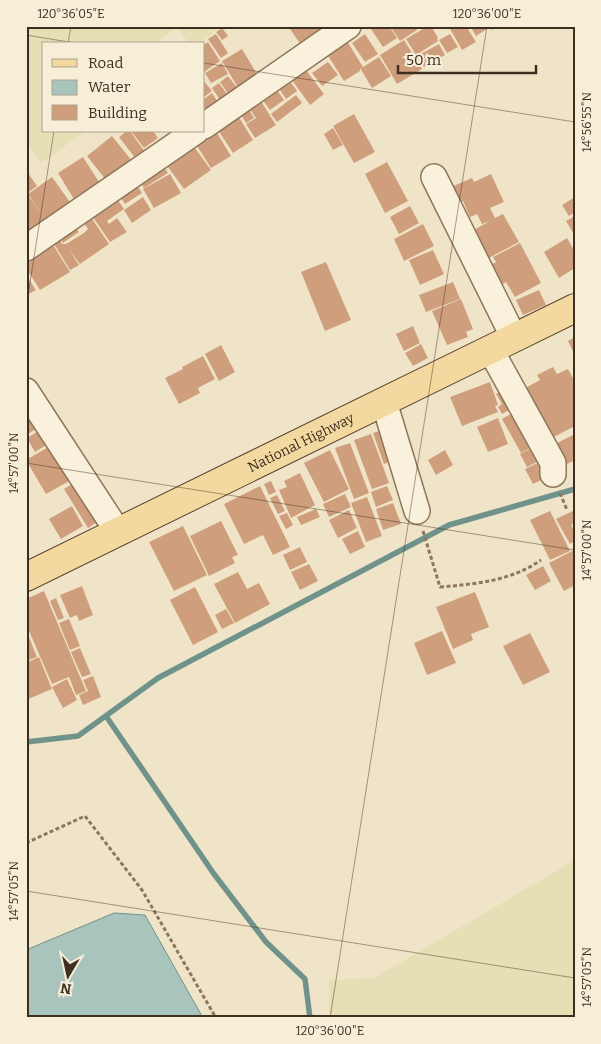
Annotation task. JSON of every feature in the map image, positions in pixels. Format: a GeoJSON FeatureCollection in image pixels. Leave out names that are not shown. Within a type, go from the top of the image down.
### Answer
{"type":"FeatureCollection","features":[{"type":"Feature","properties":{"kind":"main road","name":"National Highway"},"geometry":{"type":"LineString","coordinates":[[26,577],[575,308]]}},
{"type":"Feature","properties":{"kind":"street"},"geometry":{"type":"LineString","coordinates":[[205,125],[348,26]]}},
{"type":"Feature","properties":{"kind":"street"},"geometry":{"type":"LineString","coordinates":[[26,248],[195,132]]}},
{"type":"Feature","properties":{"kind":"street"},"geometry":{"type":"LineString","coordinates":[[434,177],[553,463],[553,474]]}},
{"type":"Feature","properties":{"kind":"street"},"geometry":{"type":"LineString","coordinates":[[26,391],[118,532]]}},
{"type":"Feature","properties":{"kind":"street"},"geometry":{"type":"LineString","coordinates":[[384,402],[417,511]]}},
{"type":"Feature","properties":{"kind":"path"},"geometry":{"type":"LineString","coordinates":[[417,511],[440,587],[489,582],[528,570],[541,560]]}},
{"type":"Feature","properties":{"kind":"path"},"geometry":{"type":"LineString","coordinates":[[26,843],[85,816],[142,890],[216,1018]]}},
{"type":"Feature","properties":{"kind":"shaded area"},"geometry":{"type":"Polygon","coordinates":[[[26,26],[220,26],[202,42],[188,42],[177,28],[157,42],[42,42],[42,132],[85,132],[41,163],[30,147],[26,149],[26,26]]]}},
{"type":"Feature","properties":{"kind":"shaded area"},"geometry":{"type":"Polygon","coordinates":[[[575,860],[575,1018],[330,1018],[329,980],[374,978],[575,860]]]}},
{"type":"Feature","properties":{"kind":"water"},"geometry":{"type":"Polygon","coordinates":[[[114,913],[145,915],[203,1018],[26,1018],[26,950],[114,913]]]}},
{"type":"Feature","properties":{"kind":"building"},"geometry":{"type":"Polygon","coordinates":[[[288,26],[336,26],[303,48],[288,26]]]}},
{"type":"Feature","properties":{"kind":"building"},"geometry":{"type":"Polygon","coordinates":[[[369,26],[389,26],[397,38],[383,47],[369,26]]]}},
{"type":"Feature","properties":{"kind":"building"},"geometry":{"type":"Polygon","coordinates":[[[390,26],[415,26],[417,30],[400,41],[390,26]]]}},
{"type":"Feature","properties":{"kind":"building"},"geometry":{"type":"Polygon","coordinates":[[[431,26],[438,41],[416,55],[406,39],[431,26]]]}},
{"type":"Feature","properties":{"kind":"building"},"geometry":{"type":"Polygon","coordinates":[[[466,26],[476,42],[462,50],[449,27],[466,26]]]}},
{"type":"Feature","properties":{"kind":"building"},"geometry":{"type":"Polygon","coordinates":[[[470,26],[498,26],[492,30],[490,27],[476,36],[470,26]]]}},
{"type":"Feature","properties":{"kind":"building"},"geometry":{"type":"Polygon","coordinates":[[[222,28],[228,36],[222,40],[216,32],[222,28]]]}},
{"type":"Feature","properties":{"kind":"building"},"geometry":{"type":"Polygon","coordinates":[[[216,34],[228,53],[221,58],[208,39],[216,34]]]}},
{"type":"Feature","properties":{"kind":"building"},"geometry":{"type":"Polygon","coordinates":[[[365,34],[378,54],[365,62],[352,43],[365,34]]]}},
{"type":"Feature","properties":{"kind":"building"},"geometry":{"type":"Polygon","coordinates":[[[450,34],[458,47],[447,53],[439,40],[450,34]]]}},
{"type":"Feature","properties":{"kind":"building"},"geometry":{"type":"Polygon","coordinates":[[[345,38],[363,67],[379,57],[391,76],[372,88],[360,68],[360,71],[344,81],[325,51],[345,38]]]}},
{"type":"Feature","properties":{"kind":"building"},"geometry":{"type":"Polygon","coordinates":[[[404,40],[422,69],[397,84],[380,55],[404,40]]]}},
{"type":"Feature","properties":{"kind":"building"},"geometry":{"type":"Polygon","coordinates":[[[208,42],[220,61],[205,71],[205,44],[208,42]]]}},
{"type":"Feature","properties":{"kind":"building"},"geometry":{"type":"Polygon","coordinates":[[[439,44],[445,55],[424,67],[417,56],[439,44]]]}},
{"type":"Feature","properties":{"kind":"building"},"geometry":{"type":"Polygon","coordinates":[[[242,49],[260,79],[240,91],[222,61],[242,49]]]}},
{"type":"Feature","properties":{"kind":"building"},"geometry":{"type":"Polygon","coordinates":[[[328,62],[338,75],[322,86],[312,73],[328,62]]]}},
{"type":"Feature","properties":{"kind":"building"},"geometry":{"type":"Polygon","coordinates":[[[222,63],[228,74],[211,83],[205,73],[222,63]]]}},
{"type":"Feature","properties":{"kind":"building"},"geometry":{"type":"Polygon","coordinates":[[[303,66],[324,94],[310,105],[289,76],[303,66]]]}},
{"type":"Feature","properties":{"kind":"building"},"geometry":{"type":"Polygon","coordinates":[[[228,76],[238,89],[229,95],[220,82],[228,76]]]}},
{"type":"Feature","properties":{"kind":"building"},"geometry":{"type":"Polygon","coordinates":[[[287,77],[297,91],[286,99],[276,84],[287,77]]]}},
{"type":"Feature","properties":{"kind":"building"},"geometry":{"type":"Polygon","coordinates":[[[205,82],[212,91],[205,96],[205,82]]]}},
{"type":"Feature","properties":{"kind":"building"},"geometry":{"type":"Polygon","coordinates":[[[219,83],[230,98],[222,103],[212,88],[219,83]]]}},
{"type":"Feature","properties":{"kind":"building"},"geometry":{"type":"Polygon","coordinates":[[[273,84],[284,100],[270,110],[259,95],[273,84]]]}},
{"type":"Feature","properties":{"kind":"building"},"geometry":{"type":"Polygon","coordinates":[[[212,93],[219,104],[207,112],[205,98],[212,93]]]}},
{"type":"Feature","properties":{"kind":"building"},"geometry":{"type":"Polygon","coordinates":[[[296,95],[302,103],[277,122],[271,114],[296,95]]]}},
{"type":"Feature","properties":{"kind":"building"},"geometry":{"type":"Polygon","coordinates":[[[259,98],[276,125],[255,138],[246,124],[256,118],[247,105],[259,98]]]}},
{"type":"Feature","properties":{"kind":"building"},"geometry":{"type":"Polygon","coordinates":[[[247,106],[254,118],[246,123],[239,111],[247,106]]]}},
{"type":"Feature","properties":{"kind":"building"},"geometry":{"type":"Polygon","coordinates":[[[237,114],[253,140],[233,153],[216,127],[237,114]]]}},
{"type":"Feature","properties":{"kind":"building"},"geometry":{"type":"Polygon","coordinates":[[[354,114],[375,152],[354,163],[333,126],[354,114]]]}},
{"type":"Feature","properties":{"kind":"building"},"geometry":{"type":"Polygon","coordinates":[[[333,128],[343,145],[333,150],[324,134],[333,128]]]}},
{"type":"Feature","properties":{"kind":"building"},"geometry":{"type":"Polygon","coordinates":[[[126,132],[131,132],[145,152],[136,159],[119,137],[126,132]]]}},
{"type":"Feature","properties":{"kind":"building"},"geometry":{"type":"Polygon","coordinates":[[[132,132],[154,132],[158,138],[144,148],[132,132]]]}},
{"type":"Feature","properties":{"kind":"building"},"geometry":{"type":"Polygon","coordinates":[[[217,133],[231,156],[211,168],[197,146],[217,133]]]}},
{"type":"Feature","properties":{"kind":"building"},"geometry":{"type":"Polygon","coordinates":[[[112,136],[132,161],[106,180],[87,156],[112,136]]]}},
{"type":"Feature","properties":{"kind":"building"},"geometry":{"type":"Polygon","coordinates":[[[195,148],[211,170],[184,189],[168,167],[195,148]]]}},
{"type":"Feature","properties":{"kind":"building"},"geometry":{"type":"Polygon","coordinates":[[[83,157],[101,185],[75,201],[58,173],[83,157]]]}},
{"type":"Feature","properties":{"kind":"building"},"geometry":{"type":"Polygon","coordinates":[[[161,162],[168,173],[144,188],[137,177],[161,162]]]}},
{"type":"Feature","properties":{"kind":"building"},"geometry":{"type":"Polygon","coordinates":[[[387,162],[408,201],[385,213],[365,174],[387,162]]]}},
{"type":"Feature","properties":{"kind":"building"},"geometry":{"type":"Polygon","coordinates":[[[26,170],[37,186],[26,194],[26,170]]]}},
{"type":"Feature","properties":{"kind":"building"},"geometry":{"type":"Polygon","coordinates":[[[170,174],[181,193],[154,208],[143,189],[170,174]]]}},
{"type":"Feature","properties":{"kind":"building"},"geometry":{"type":"Polygon","coordinates":[[[491,174],[504,202],[490,208],[495,218],[503,214],[519,242],[485,260],[470,232],[490,221],[482,224],[477,214],[470,217],[463,201],[459,203],[451,187],[472,178],[474,182],[491,174]]]}},
{"type":"Feature","properties":{"kind":"building"},"geometry":{"type":"Polygon","coordinates":[[[52,177],[72,205],[47,222],[28,194],[52,177]]]}},
{"type":"Feature","properties":{"kind":"building"},"geometry":{"type":"Polygon","coordinates":[[[134,181],[142,193],[125,204],[117,192],[134,181]]]}},
{"type":"Feature","properties":{"kind":"building"},"geometry":{"type":"Polygon","coordinates":[[[113,193],[124,209],[107,221],[109,224],[117,218],[127,232],[110,242],[88,210],[113,193]]]}},
{"type":"Feature","properties":{"kind":"building"},"geometry":{"type":"Polygon","coordinates":[[[28,195],[45,219],[26,233],[26,197],[28,195]]]}},
{"type":"Feature","properties":{"kind":"building"},"geometry":{"type":"Polygon","coordinates":[[[143,197],[151,210],[132,223],[124,210],[143,197]]]}},
{"type":"Feature","properties":{"kind":"building"},"geometry":{"type":"Polygon","coordinates":[[[575,197],[575,212],[569,216],[562,205],[575,197]]]}},
{"type":"Feature","properties":{"kind":"building"},"geometry":{"type":"Polygon","coordinates":[[[410,206],[419,223],[399,234],[390,217],[410,206]]]}},
{"type":"Feature","properties":{"kind":"building"},"geometry":{"type":"Polygon","coordinates":[[[87,211],[109,244],[80,264],[69,250],[79,265],[70,270],[51,239],[71,222],[79,232],[63,243],[59,238],[62,244],[66,244],[84,233],[88,229],[79,216],[87,211]]]}},
{"type":"Feature","properties":{"kind":"building"},"geometry":{"type":"Polygon","coordinates":[[[575,216],[575,236],[566,221],[575,216]]]}},
{"type":"Feature","properties":{"kind":"building"},"geometry":{"type":"Polygon","coordinates":[[[423,224],[434,246],[404,261],[394,239],[423,224]]]}},
{"type":"Feature","properties":{"kind":"building"},"geometry":{"type":"Polygon","coordinates":[[[567,238],[575,252],[575,268],[559,278],[544,252],[567,238]]]}},
{"type":"Feature","properties":{"kind":"building"},"geometry":{"type":"Polygon","coordinates":[[[50,240],[70,272],[40,290],[26,268],[26,255],[50,240]]]}},
{"type":"Feature","properties":{"kind":"building"},"geometry":{"type":"Polygon","coordinates":[[[520,243],[541,283],[515,297],[506,282],[498,287],[487,267],[496,262],[493,257],[520,243]]]}},
{"type":"Feature","properties":{"kind":"building"},"geometry":{"type":"Polygon","coordinates":[[[433,250],[444,274],[420,285],[409,260],[433,250]]]}},
{"type":"Feature","properties":{"kind":"building"},"geometry":{"type":"Polygon","coordinates":[[[326,262],[351,320],[325,331],[301,272],[326,262]]]}},
{"type":"Feature","properties":{"kind":"building"},"geometry":{"type":"Polygon","coordinates":[[[26,275],[36,290],[27,295],[26,294],[26,275]]]}},
{"type":"Feature","properties":{"kind":"building"},"geometry":{"type":"Polygon","coordinates":[[[453,282],[460,299],[426,312],[419,295],[453,282]]]}},
{"type":"Feature","properties":{"kind":"building"},"geometry":{"type":"Polygon","coordinates":[[[539,290],[546,305],[523,315],[516,300],[539,290]]]}},
{"type":"Feature","properties":{"kind":"building"},"geometry":{"type":"Polygon","coordinates":[[[461,299],[473,329],[466,332],[468,337],[447,345],[432,311],[461,299]]]}},
{"type":"Feature","properties":{"kind":"building"},"geometry":{"type":"Polygon","coordinates":[[[413,326],[420,343],[404,351],[396,334],[413,326]]]}},
{"type":"Feature","properties":{"kind":"building"},"geometry":{"type":"Polygon","coordinates":[[[575,337],[575,355],[568,341],[575,337]]]}},
{"type":"Feature","properties":{"kind":"building"},"geometry":{"type":"Polygon","coordinates":[[[421,344],[428,358],[413,366],[405,353],[421,344]]]}},
{"type":"Feature","properties":{"kind":"building"},"geometry":{"type":"Polygon","coordinates":[[[221,345],[235,372],[219,381],[205,354],[221,345]]]}},
{"type":"Feature","properties":{"kind":"building"},"geometry":{"type":"Polygon","coordinates":[[[203,356],[215,379],[198,388],[200,393],[179,404],[165,378],[203,356]]]}},
{"type":"Feature","properties":{"kind":"building"},"geometry":{"type":"Polygon","coordinates":[[[553,367],[557,374],[568,369],[575,382],[575,426],[544,442],[518,392],[540,380],[537,375],[553,367]]]}},
{"type":"Feature","properties":{"kind":"building"},"geometry":{"type":"Polygon","coordinates":[[[490,382],[498,405],[495,406],[498,412],[462,426],[450,397],[490,382]]]}},
{"type":"Feature","properties":{"kind":"building"},"geometry":{"type":"Polygon","coordinates":[[[509,387],[519,405],[502,414],[498,407],[502,404],[496,394],[509,387]]]}},
{"type":"Feature","properties":{"kind":"building"},"geometry":{"type":"Polygon","coordinates":[[[521,408],[540,443],[521,453],[502,419],[521,408]]]}},
{"type":"Feature","properties":{"kind":"building"},"geometry":{"type":"Polygon","coordinates":[[[31,415],[38,428],[26,435],[26,418],[31,415]]]}},
{"type":"Feature","properties":{"kind":"building"},"geometry":{"type":"Polygon","coordinates":[[[498,418],[508,444],[488,452],[477,427],[498,418]]]}},
{"type":"Feature","properties":{"kind":"building"},"geometry":{"type":"Polygon","coordinates":[[[388,428],[398,459],[384,464],[373,433],[388,428]]]}},
{"type":"Feature","properties":{"kind":"building"},"geometry":{"type":"Polygon","coordinates":[[[40,430],[48,444],[35,452],[27,438],[40,430]]]}},
{"type":"Feature","properties":{"kind":"building"},"geometry":{"type":"Polygon","coordinates":[[[371,434],[389,483],[372,489],[354,440],[371,434]]]}},
{"type":"Feature","properties":{"kind":"building"},"geometry":{"type":"Polygon","coordinates":[[[575,434],[575,460],[559,468],[549,447],[575,434]]]}},
{"type":"Feature","properties":{"kind":"building"},"geometry":{"type":"Polygon","coordinates":[[[350,443],[369,493],[354,499],[335,448],[350,443]]]}},
{"type":"Feature","properties":{"kind":"building"},"geometry":{"type":"Polygon","coordinates":[[[538,445],[545,458],[527,467],[520,454],[538,445]]]}},
{"type":"Feature","properties":{"kind":"building"},"geometry":{"type":"Polygon","coordinates":[[[50,446],[71,480],[46,494],[26,460],[50,446]]]}},
{"type":"Feature","properties":{"kind":"building"},"geometry":{"type":"Polygon","coordinates":[[[330,450],[349,489],[324,502],[304,463],[330,450]]]}},
{"type":"Feature","properties":{"kind":"building"},"geometry":{"type":"Polygon","coordinates":[[[445,450],[453,465],[436,475],[428,460],[445,450]]]}},
{"type":"Feature","properties":{"kind":"building"},"geometry":{"type":"Polygon","coordinates":[[[544,460],[551,475],[533,484],[525,469],[544,460]]]}},
{"type":"Feature","properties":{"kind":"building"},"geometry":{"type":"Polygon","coordinates":[[[300,473],[315,505],[291,518],[279,490],[287,487],[284,481],[300,473]]]}},
{"type":"Feature","properties":{"kind":"building"},"geometry":{"type":"Polygon","coordinates":[[[271,481],[276,492],[269,495],[264,484],[271,481]]]}},
{"type":"Feature","properties":{"kind":"building"},"geometry":{"type":"Polygon","coordinates":[[[74,483],[97,522],[88,528],[64,489],[74,483]]]}},
{"type":"Feature","properties":{"kind":"building"},"geometry":{"type":"Polygon","coordinates":[[[260,486],[290,547],[273,555],[263,535],[244,544],[224,504],[260,486]]]}},
{"type":"Feature","properties":{"kind":"building"},"geometry":{"type":"Polygon","coordinates":[[[387,486],[393,500],[376,507],[371,492],[387,486]]]}},
{"type":"Feature","properties":{"kind":"building"},"geometry":{"type":"Polygon","coordinates":[[[345,494],[351,507],[329,517],[323,504],[345,494]]]}},
{"type":"Feature","properties":{"kind":"building"},"geometry":{"type":"Polygon","coordinates":[[[277,495],[285,511],[278,514],[270,498],[277,495]]]}},
{"type":"Feature","properties":{"kind":"building"},"geometry":{"type":"Polygon","coordinates":[[[367,497],[382,536],[366,542],[351,503],[367,497]]]}},
{"type":"Feature","properties":{"kind":"building"},"geometry":{"type":"Polygon","coordinates":[[[393,503],[401,524],[383,530],[376,509],[393,503]]]}},
{"type":"Feature","properties":{"kind":"building"},"geometry":{"type":"Polygon","coordinates":[[[72,506],[83,526],[61,539],[49,519],[72,506]]]}},
{"type":"Feature","properties":{"kind":"building"},"geometry":{"type":"Polygon","coordinates":[[[316,509],[320,517],[301,525],[297,517],[316,509]]]}},
{"type":"Feature","properties":{"kind":"building"},"geometry":{"type":"Polygon","coordinates":[[[349,510],[357,528],[338,538],[329,520],[349,510]]]}},
{"type":"Feature","properties":{"kind":"building"},"geometry":{"type":"Polygon","coordinates":[[[575,510],[575,523],[571,525],[575,532],[575,541],[570,544],[556,519],[575,510]]]}},
{"type":"Feature","properties":{"kind":"building"},"geometry":{"type":"Polygon","coordinates":[[[550,511],[570,551],[550,560],[530,520],[550,511]]]}},
{"type":"Feature","properties":{"kind":"building"},"geometry":{"type":"Polygon","coordinates":[[[287,513],[293,525],[286,529],[279,516],[287,513]]]}},
{"type":"Feature","properties":{"kind":"building"},"geometry":{"type":"Polygon","coordinates":[[[221,521],[238,555],[232,557],[235,563],[209,576],[190,536],[221,521]]]}},
{"type":"Feature","properties":{"kind":"building"},"geometry":{"type":"Polygon","coordinates":[[[183,526],[207,575],[174,591],[149,542],[183,526]]]}},
{"type":"Feature","properties":{"kind":"building"},"geometry":{"type":"Polygon","coordinates":[[[358,531],[365,547],[350,554],[342,539],[358,531]]]}},
{"type":"Feature","properties":{"kind":"building"},"geometry":{"type":"Polygon","coordinates":[[[300,547],[307,562],[290,570],[283,555],[300,547]]]}},
{"type":"Feature","properties":{"kind":"building"},"geometry":{"type":"Polygon","coordinates":[[[574,550],[575,585],[564,591],[549,563],[574,550]]]}},
{"type":"Feature","properties":{"kind":"building"},"geometry":{"type":"Polygon","coordinates":[[[309,564],[318,581],[300,590],[291,572],[309,564]]]}},
{"type":"Feature","properties":{"kind":"building"},"geometry":{"type":"Polygon","coordinates":[[[543,566],[551,581],[535,590],[526,575],[543,566]]]}},
{"type":"Feature","properties":{"kind":"building"},"geometry":{"type":"Polygon","coordinates":[[[238,572],[247,589],[259,583],[270,604],[235,623],[214,584],[238,572]]]}},
{"type":"Feature","properties":{"kind":"building"},"geometry":{"type":"Polygon","coordinates":[[[82,586],[93,615],[79,621],[77,615],[70,618],[60,595],[82,586]]]}},
{"type":"Feature","properties":{"kind":"building"},"geometry":{"type":"Polygon","coordinates":[[[195,587],[218,632],[193,645],[170,600],[195,587]]]}},
{"type":"Feature","properties":{"kind":"building"},"geometry":{"type":"Polygon","coordinates":[[[44,591],[86,691],[76,695],[69,677],[52,684],[26,624],[26,599],[44,591]]]}},
{"type":"Feature","properties":{"kind":"building"},"geometry":{"type":"Polygon","coordinates":[[[475,592],[489,627],[471,634],[473,640],[453,649],[436,607],[475,592]]]}},
{"type":"Feature","properties":{"kind":"building"},"geometry":{"type":"Polygon","coordinates":[[[56,598],[64,618],[58,620],[50,601],[56,598]]]}},
{"type":"Feature","properties":{"kind":"building"},"geometry":{"type":"Polygon","coordinates":[[[226,609],[234,623],[222,629],[215,615],[226,609]]]}},
{"type":"Feature","properties":{"kind":"building"},"geometry":{"type":"Polygon","coordinates":[[[69,619],[80,646],[70,650],[59,623],[69,619]]]}},
{"type":"Feature","properties":{"kind":"building"},"geometry":{"type":"Polygon","coordinates":[[[442,631],[456,663],[427,675],[414,643],[442,631]]]}},
{"type":"Feature","properties":{"kind":"building"},"geometry":{"type":"Polygon","coordinates":[[[530,633],[550,672],[523,685],[503,646],[530,633]]]}},
{"type":"Feature","properties":{"kind":"building"},"geometry":{"type":"Polygon","coordinates":[[[29,637],[37,657],[26,661],[26,638],[29,637]]]}},
{"type":"Feature","properties":{"kind":"building"},"geometry":{"type":"Polygon","coordinates":[[[80,648],[91,674],[82,677],[71,652],[80,648]]]}},
{"type":"Feature","properties":{"kind":"building"},"geometry":{"type":"Polygon","coordinates":[[[39,657],[52,689],[26,700],[26,663],[39,657]]]}},
{"type":"Feature","properties":{"kind":"building"},"geometry":{"type":"Polygon","coordinates":[[[93,676],[101,697],[83,705],[79,695],[88,691],[83,680],[93,676]]]}},
{"type":"Feature","properties":{"kind":"building"},"geometry":{"type":"Polygon","coordinates":[[[67,679],[77,700],[63,708],[52,687],[67,679]]]}},
{"type":"Feature","properties":{"kind":"waterway"},"geometry":{"type":"LineString","coordinates":[[26,742],[78,736],[158,678],[449,525],[575,489]]}},
{"type":"Feature","properties":{"kind":"waterway"},"geometry":{"type":"LineString","coordinates":[[106,716],[214,874],[266,942],[305,979],[310,1018]]}}]}
